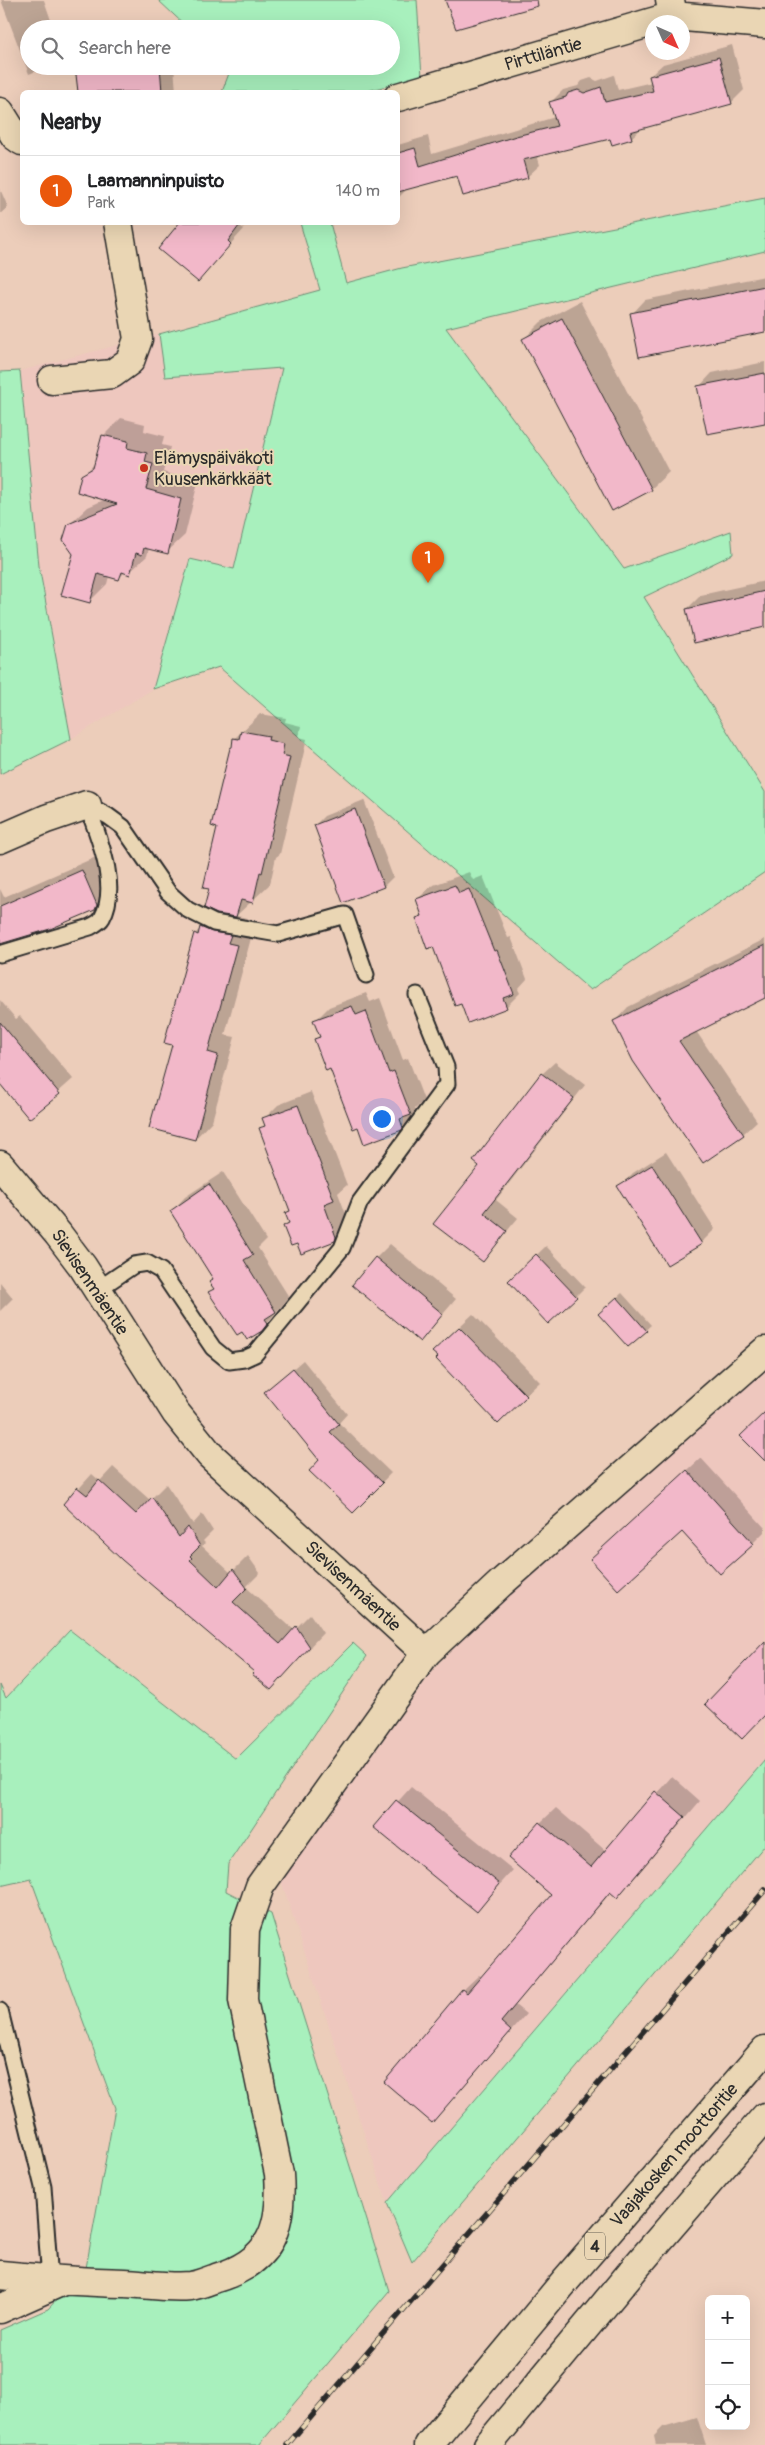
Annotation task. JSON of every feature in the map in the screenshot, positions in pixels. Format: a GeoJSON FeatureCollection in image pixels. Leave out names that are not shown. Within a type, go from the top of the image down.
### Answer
{"type":"FeatureCollection","features":[{"type":"Feature","properties":{"kind":"main road"},"geometry":{"type":"LineString","coordinates":[[671,8],[765,24]]}},
{"type":"Feature","properties":{"kind":"main road","name":"Pirttiläntie"},"geometry":{"type":"LineString","coordinates":[[400,96],[671,8]]}},
{"type":"Feature","properties":{"kind":"main road"},"geometry":{"type":"LineString","coordinates":[[1,117],[15,136],[20,140]]}},
{"type":"Feature","properties":{"kind":"main road"},"geometry":{"type":"LineString","coordinates":[[52,380],[112,374],[130,361],[138,338],[119,225]]}},
{"type":"Feature","properties":{"kind":"main road"},"geometry":{"type":"LineString","coordinates":[[0,839],[46,819],[87,805]]}},
{"type":"Feature","properties":{"kind":"main road","name":"Sievisenmäentie"},"geometry":{"type":"LineString","coordinates":[[0,1165],[58,1234],[97,1290],[176,1413],[210,1455],[426,1653]]}},
{"type":"Feature","properties":{"kind":"main road"},"geometry":{"type":"LineString","coordinates":[[0,2275],[57,2280],[190,2286],[248,2266],[267,2246],[278,2221],[280,2199],[278,2174],[243,2000],[245,1929],[260,1886],[426,1653],[501,1583],[765,1352]]}},
{"type":"Feature","properties":{"kind":"main road","name":"Vaajakosken moottoritie"},"geometry":{"type":"LineString","coordinates":[[429,2445],[565,2281],[765,2050]]}},
{"type":"Feature","properties":{"kind":"main road"},"geometry":{"type":"LineString","coordinates":[[488,2445],[634,2269],[765,2117]]}},
{"type":"Feature","properties":{"kind":"main road"},"geometry":{"type":"LineString","coordinates":[[0,2309],[57,2280]]}},
{"type":"Feature","properties":{"kind":"lane"},"geometry":{"type":"LineString","coordinates":[[0,954],[90,927],[102,919],[108,903],[107,872],[104,853],[87,805]]}},
{"type":"Feature","properties":{"kind":"lane"},"geometry":{"type":"LineString","coordinates":[[87,805],[108,816],[123,827],[168,892],[188,910],[214,923],[278,934],[345,915],[366,975]]}},
{"type":"Feature","properties":{"kind":"lane"},"geometry":{"type":"LineString","coordinates":[[97,1290],[134,1265],[147,1263],[161,1271],[213,1348],[229,1361],[244,1359],[255,1354],[342,1248],[360,1202],[447,1084],[446,1067],[417,995]]}},
{"type":"Feature","properties":{"kind":"lane"},"geometry":{"type":"LineString","coordinates":[[0,2011],[43,2187],[57,2280]]}},
{"type":"Feature","properties":{"kind":"shaded area","name":"Elämyspäiväkoti Kuusenkärkkäät"},"geometry":{"type":"Polygon","coordinates":[[[159,334],[165,377],[282,368],[234,569],[190,559],[153,689],[71,739],[39,566],[20,371],[159,334]]]}},
{"type":"Feature","properties":{"kind":"shaded area"},"geometry":{"type":"Polygon","coordinates":[[[765,1368],[765,1760],[387,2203],[281,1880],[438,1664],[510,1592],[765,1368]]]}},
{"type":"Feature","properties":{"kind":"green space"},"geometry":{"type":"Polygon","coordinates":[[[158,0],[417,0],[422,77],[371,90],[223,90],[228,75],[400,75],[400,20],[179,20],[158,0]]]}},
{"type":"Feature","properties":{"kind":"green space"},"geometry":{"type":"Polygon","coordinates":[[[765,198],[765,251],[446,328],[624,569],[731,531],[733,554],[644,597],[765,792],[765,872],[590,990],[219,667],[153,689],[190,559],[234,569],[282,368],[165,377],[159,334],[320,290],[301,225],[331,225],[346,283],[402,268],[765,198]]]}},
{"type":"Feature","properties":{"kind":"green space"},"geometry":{"type":"Polygon","coordinates":[[[20,371],[39,566],[71,739],[0,774],[0,372],[20,371]]]}},
{"type":"Feature","properties":{"kind":"green space"},"geometry":{"type":"Polygon","coordinates":[[[70,1630],[236,1759],[353,1643],[367,1656],[228,1864],[226,1891],[271,1914],[389,2291],[259,2445],[0,2445],[0,2330],[48,2309],[86,2268],[115,2108],[31,1879],[0,1886],[0,1685],[6,1698],[70,1630]]]}},
{"type":"Feature","properties":{"kind":"green space"},"geometry":{"type":"Polygon","coordinates":[[[765,1760],[765,1845],[412,2262],[387,2203],[765,1760]]]}},
{"type":"Feature","properties":{"kind":"building"},"geometry":{"type":"Polygon","coordinates":[[[445,0],[537,0],[538,6],[456,29],[445,0]]]}},
{"type":"Feature","properties":{"kind":"building"},"geometry":{"type":"Polygon","coordinates":[[[719,57],[732,104],[630,132],[632,139],[612,145],[610,139],[523,160],[528,178],[463,196],[457,176],[400,191],[400,152],[415,148],[420,166],[516,136],[557,126],[549,102],[566,97],[568,93],[578,90],[584,93],[601,87],[605,102],[653,91],[649,76],[719,57]]]}},
{"type":"Feature","properties":{"kind":"building"},"geometry":{"type":"Polygon","coordinates":[[[76,75],[161,75],[162,90],[78,90],[76,75]]]}},
{"type":"Feature","properties":{"kind":"building"},"geometry":{"type":"Polygon","coordinates":[[[178,225],[240,225],[228,241],[231,244],[198,282],[158,249],[178,225]]]}},
{"type":"Feature","properties":{"kind":"building"},"geometry":{"type":"Polygon","coordinates":[[[765,286],[765,332],[639,357],[630,313],[765,286]]]}},
{"type":"Feature","properties":{"kind":"building"},"geometry":{"type":"Polygon","coordinates":[[[562,318],[652,490],[612,511],[522,339],[562,318]]]}},
{"type":"Feature","properties":{"kind":"building"},"geometry":{"type":"Polygon","coordinates":[[[765,373],[765,423],[707,434],[697,386],[765,373]]]}},
{"type":"Feature","properties":{"kind":"building"},"geometry":{"type":"Polygon","coordinates":[[[102,435],[128,441],[127,448],[147,453],[145,462],[153,464],[146,489],[181,499],[168,554],[144,548],[142,555],[136,553],[130,575],[122,572],[119,580],[98,574],[90,603],[61,595],[73,554],[63,540],[68,524],[117,504],[77,492],[81,475],[93,468],[102,435]]]}},
{"type":"Feature","properties":{"kind":"building"},"geometry":{"type":"Polygon","coordinates":[[[765,591],[765,627],[694,643],[686,609],[765,591]]]}},
{"type":"Feature","properties":{"kind":"building"},"geometry":{"type":"Polygon","coordinates":[[[241,731],[269,736],[268,740],[284,744],[282,755],[290,757],[253,903],[241,900],[236,917],[217,914],[204,908],[209,889],[203,888],[217,828],[211,826],[233,738],[239,739],[241,731]]]}},
{"type":"Feature","properties":{"kind":"building"},"geometry":{"type":"Polygon","coordinates":[[[355,809],[384,887],[343,903],[314,825],[355,809]]]}},
{"type":"Feature","properties":{"kind":"building"},"geometry":{"type":"Polygon","coordinates":[[[82,870],[97,905],[95,910],[50,929],[0,944],[0,906],[82,870]]]}},
{"type":"Feature","properties":{"kind":"building"},"geometry":{"type":"Polygon","coordinates":[[[455,885],[459,893],[469,889],[494,951],[497,950],[514,994],[503,998],[507,1008],[468,1023],[461,1004],[455,1006],[433,947],[427,949],[416,918],[422,916],[416,899],[455,885]]]}},
{"type":"Feature","properties":{"kind":"building"},"geometry":{"type":"Polygon","coordinates":[[[200,927],[212,932],[231,935],[228,943],[237,945],[208,1052],[218,1055],[195,1140],[149,1128],[172,1045],[164,1043],[194,933],[198,935],[200,927]]]}},
{"type":"Feature","properties":{"kind":"building"},"geometry":{"type":"Polygon","coordinates":[[[765,945],[765,998],[679,1041],[744,1135],[703,1163],[633,1061],[613,1021],[765,945]]]}},
{"type":"Feature","properties":{"kind":"building"},"geometry":{"type":"Polygon","coordinates":[[[352,1006],[356,1015],[366,1011],[389,1073],[394,1071],[411,1115],[400,1119],[402,1130],[364,1144],[358,1127],[353,1129],[330,1069],[326,1071],[314,1039],[320,1037],[313,1020],[352,1006]]]}},
{"type":"Feature","properties":{"kind":"building"},"geometry":{"type":"Polygon","coordinates":[[[0,1022],[60,1094],[29,1119],[0,1084],[0,1022]]]}},
{"type":"Feature","properties":{"kind":"building"},"geometry":{"type":"Polygon","coordinates":[[[541,1073],[574,1098],[484,1213],[507,1231],[483,1262],[433,1224],[479,1166],[473,1161],[541,1073]]]}},
{"type":"Feature","properties":{"kind":"building"},"geometry":{"type":"Polygon","coordinates":[[[298,1105],[334,1200],[324,1204],[336,1237],[335,1241],[301,1254],[297,1244],[291,1246],[283,1226],[289,1223],[285,1213],[290,1211],[259,1128],[265,1126],[262,1118],[298,1105]]]}},
{"type":"Feature","properties":{"kind":"building"},"geometry":{"type":"Polygon","coordinates":[[[652,1165],[702,1244],[667,1265],[617,1186],[652,1165]]]}},
{"type":"Feature","properties":{"kind":"building"},"geometry":{"type":"Polygon","coordinates":[[[209,1184],[253,1255],[244,1260],[276,1312],[265,1319],[268,1323],[262,1331],[247,1340],[242,1332],[237,1335],[208,1292],[214,1289],[209,1282],[213,1279],[170,1211],[209,1184]]]}},
{"type":"Feature","properties":{"kind":"building"},"geometry":{"type":"Polygon","coordinates":[[[536,1254],[577,1297],[548,1324],[508,1281],[536,1254]]]}},
{"type":"Feature","properties":{"kind":"building"},"geometry":{"type":"Polygon","coordinates":[[[375,1257],[443,1314],[420,1342],[352,1285],[375,1257]]]}},
{"type":"Feature","properties":{"kind":"building"},"geometry":{"type":"Polygon","coordinates":[[[617,1297],[647,1331],[628,1347],[598,1314],[617,1297]]]}},
{"type":"Feature","properties":{"kind":"building"},"geometry":{"type":"Polygon","coordinates":[[[459,1327],[527,1396],[498,1424],[436,1359],[438,1357],[432,1352],[459,1327]]]}},
{"type":"Feature","properties":{"kind":"building"},"geometry":{"type":"Polygon","coordinates":[[[293,1368],[339,1424],[330,1432],[383,1483],[353,1513],[309,1471],[319,1460],[264,1392],[293,1368]]]}},
{"type":"Feature","properties":{"kind":"building"},"geometry":{"type":"Polygon","coordinates":[[[765,1412],[765,1461],[740,1436],[765,1412]]]}},
{"type":"Feature","properties":{"kind":"building"},"geometry":{"type":"Polygon","coordinates":[[[687,1470],[754,1544],[720,1574],[682,1532],[618,1590],[590,1559],[687,1470]]]}},
{"type":"Feature","properties":{"kind":"building"},"geometry":{"type":"Polygon","coordinates":[[[99,1480],[136,1514],[152,1497],[179,1537],[188,1527],[200,1546],[190,1556],[192,1558],[190,1560],[218,1587],[233,1569],[247,1588],[233,1602],[280,1644],[296,1626],[310,1647],[271,1690],[252,1674],[254,1672],[122,1560],[63,1504],[77,1487],[87,1495],[99,1480]]]}},
{"type":"Feature","properties":{"kind":"building"},"geometry":{"type":"Polygon","coordinates":[[[765,1641],[765,1715],[742,1739],[705,1704],[765,1641]]]}},
{"type":"Feature","properties":{"kind":"building"},"geometry":{"type":"Polygon","coordinates":[[[655,1791],[685,1817],[617,1898],[610,1892],[501,2022],[511,2031],[432,2123],[384,2082],[462,1989],[467,1993],[551,1895],[508,1858],[539,1822],[591,1867],[655,1791]]]}},
{"type":"Feature","properties":{"kind":"building"},"geometry":{"type":"Polygon","coordinates":[[[396,1800],[500,1884],[477,1912],[373,1827],[396,1800]]]}},
{"type":"Feature","properties":{"kind":"railway"},"geometry":{"type":"LineString","coordinates":[[287,2445],[765,1890]]}},
{"type":"Feature","properties":{"kind":"place","name":"Elämyspäiväkoti Kuusenkärkkäät"},"geometry":{"type":"Point","coordinates":[144,468]}},
{"type":"Feature","properties":{"kind":"place","name":"Laamanninpuisto"},"geometry":{"type":"Point","coordinates":[428,583]}}]}
